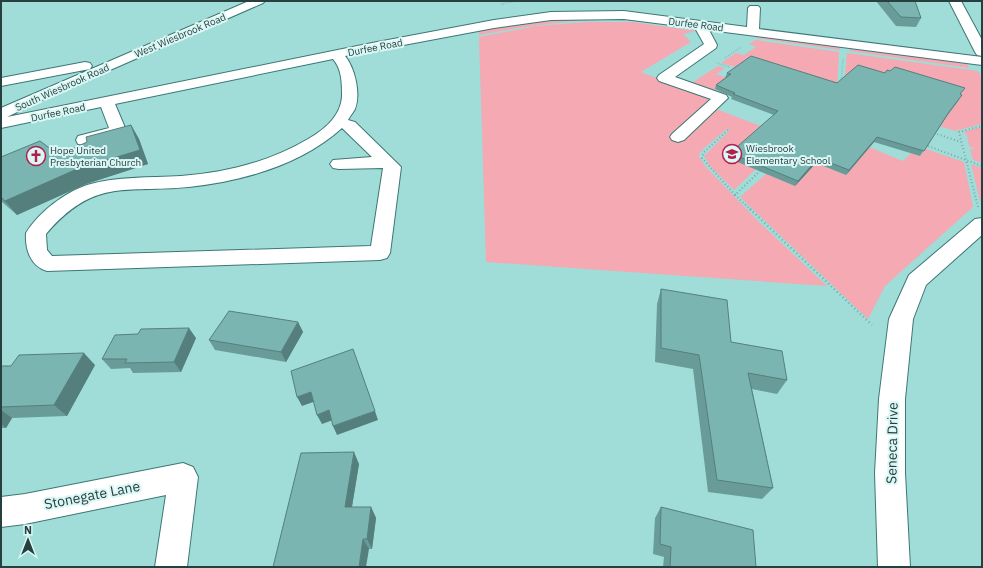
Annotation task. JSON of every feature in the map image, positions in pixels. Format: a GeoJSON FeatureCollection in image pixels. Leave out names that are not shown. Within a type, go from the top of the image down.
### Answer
{"type":"FeatureCollection","features":[{"type":"Feature","properties":{"kind":"street","name":"West Wiesbrook Road"},"geometry":{"type":"LineString","coordinates":[[123,59],[259,1]]}},
{"type":"Feature","properties":{"kind":"street"},"geometry":{"type":"LineString","coordinates":[[955,1],[982,52]]}},
{"type":"Feature","properties":{"kind":"street"},"geometry":{"type":"LineString","coordinates":[[753,31],[754,8]]}},
{"type":"Feature","properties":{"kind":"street","name":"Durfee Road"},"geometry":{"type":"LineString","coordinates":[[1,123],[336,55],[501,23],[551,16],[624,15],[982,61]]}},
{"type":"Feature","properties":{"kind":"street"},"geometry":{"type":"LineString","coordinates":[[678,137],[721,98],[664,78],[711,44],[700,24]]}},
{"type":"Feature","properties":{"kind":"street"},"geometry":{"type":"LineString","coordinates":[[336,55],[344,65],[350,96],[349,104],[340,123],[328,133],[298,151],[273,162],[237,173],[191,181],[123,184],[101,187],[85,193],[58,210],[36,233],[35,244],[39,256],[47,264],[380,254],[392,167],[349,125],[340,123]]}},
{"type":"Feature","properties":{"kind":"street"},"geometry":{"type":"LineString","coordinates":[[1,82],[123,59]]}},
{"type":"Feature","properties":{"kind":"street","name":"South Wiesbrook Road"},"geometry":{"type":"LineString","coordinates":[[1,114],[123,59]]}},
{"type":"Feature","properties":{"kind":"street"},"geometry":{"type":"LineString","coordinates":[[84,140],[118,130],[107,102]]}},
{"type":"Feature","properties":{"kind":"street"},"geometry":{"type":"LineString","coordinates":[[339,164],[386,162]]}},
{"type":"Feature","properties":{"kind":"street","name":"Seneca Drive"},"geometry":{"type":"LineString","coordinates":[[894,567],[890,473],[892,399],[901,319],[917,281],[950,250],[980,216]]}},
{"type":"Feature","properties":{"kind":"street","name":"Stonegate Lane"},"geometry":{"type":"LineString","coordinates":[[1,512],[25,509],[183,477],[171,567]]}},
{"type":"Feature","properties":{"kind":"path"},"geometry":{"type":"LineString","coordinates":[[840,88],[843,59]]}},
{"type":"Feature","properties":{"kind":"path"},"geometry":{"type":"LineString","coordinates":[[717,63],[729,67]]}},
{"type":"Feature","properties":{"kind":"path"},"geometry":{"type":"LineString","coordinates":[[980,216],[959,132],[982,126]]}},
{"type":"Feature","properties":{"kind":"path"},"geometry":{"type":"LineString","coordinates":[[728,130],[704,152],[702,158],[735,195],[872,325]]}},
{"type":"Feature","properties":{"kind":"path"},"geometry":{"type":"LineString","coordinates":[[931,132],[962,142]]}},
{"type":"Feature","properties":{"kind":"path"},"geometry":{"type":"LineString","coordinates":[[928,146],[982,166]]}},
{"type":"Feature","properties":{"kind":"path"},"geometry":{"type":"LineString","coordinates":[[735,195],[760,171]]}},
{"type":"Feature","properties":{"kind":"shaded area"},"geometry":{"type":"Polygon","coordinates":[[[626,18],[689,25],[695,29],[638,21],[601,20],[549,24],[479,35],[479,30],[547,20],[626,18]]]}},
{"type":"Feature","properties":{"kind":"shaded area"},"geometry":{"type":"Polygon","coordinates":[[[588,22],[632,22],[697,31],[683,34],[691,42],[641,72],[717,102],[711,107],[790,137],[734,190],[710,166],[704,156],[730,130],[727,129],[703,149],[699,157],[706,167],[758,221],[827,286],[486,262],[479,37],[536,26],[588,22]]]}},
{"type":"Feature","properties":{"kind":"shaded area"},"geometry":{"type":"Polygon","coordinates":[[[757,34],[839,45],[840,50],[756,38],[757,34]]]}},
{"type":"Feature","properties":{"kind":"shaded area"},"geometry":{"type":"Polygon","coordinates":[[[755,40],[839,52],[837,90],[721,63],[736,53],[744,55],[756,47],[749,44],[755,40]]]}},
{"type":"Feature","properties":{"kind":"shaded area"},"geometry":{"type":"Polygon","coordinates":[[[850,47],[967,63],[969,68],[850,51],[850,47]]]}},
{"type":"Feature","properties":{"kind":"shaded area"},"geometry":{"type":"Polygon","coordinates":[[[847,53],[978,71],[982,79],[982,124],[955,131],[936,125],[953,108],[954,101],[958,102],[959,100],[956,99],[844,85],[847,53]]]}},
{"type":"Feature","properties":{"kind":"shaded area"},"geometry":{"type":"Polygon","coordinates":[[[718,66],[725,68],[716,74],[730,79],[712,91],[690,84],[718,66]]]}},
{"type":"Feature","properties":{"kind":"shaded area"},"geometry":{"type":"Polygon","coordinates":[[[982,127],[982,163],[973,160],[970,149],[975,149],[969,146],[967,135],[963,132],[982,127]]]}},
{"type":"Feature","properties":{"kind":"shaded area"},"geometry":{"type":"Polygon","coordinates":[[[869,147],[903,161],[911,153],[920,156],[926,149],[964,162],[973,207],[885,286],[868,319],[740,197],[766,174],[816,163],[846,175],[869,147]]]}},
{"type":"Feature","properties":{"kind":"shaded area"},"geometry":{"type":"Polygon","coordinates":[[[971,164],[982,168],[982,199],[980,201],[971,164]]]}},
{"type":"Feature","properties":{"kind":"building"},"geometry":{"type":"Polygon","coordinates":[[[887,1],[915,1],[921,18],[901,17],[887,1]]]}},
{"type":"Feature","properties":{"kind":"building","name":"Wiesbrook Elementary School"},"geometry":{"type":"Polygon","coordinates":[[[751,56],[837,83],[858,65],[885,73],[887,70],[890,71],[895,67],[965,88],[960,94],[962,95],[949,112],[924,151],[877,137],[849,170],[818,158],[798,181],[730,153],[778,111],[733,94],[735,93],[716,85],[731,74],[727,73],[751,56]]]}},
{"type":"Feature","properties":{"kind":"building"},"geometry":{"type":"Polygon","coordinates":[[[131,125],[140,150],[77,169],[5,201],[1,197],[1,157],[40,141],[59,155],[87,142],[86,137],[131,125]]]}},
{"type":"Feature","properties":{"kind":"building"},"geometry":{"type":"Polygon","coordinates":[[[661,289],[727,300],[731,342],[782,351],[787,380],[748,373],[773,488],[717,480],[699,355],[661,348],[661,289]]]}},
{"type":"Feature","properties":{"kind":"building"},"geometry":{"type":"Polygon","coordinates":[[[229,311],[298,322],[281,352],[209,340],[229,311]]]}},
{"type":"Feature","properties":{"kind":"building"},"geometry":{"type":"Polygon","coordinates":[[[189,328],[174,362],[125,363],[127,359],[102,359],[115,335],[138,334],[141,329],[189,328]]]}},
{"type":"Feature","properties":{"kind":"building"},"geometry":{"type":"Polygon","coordinates":[[[353,349],[375,411],[333,426],[329,410],[317,415],[311,392],[297,397],[291,371],[353,349]]]}},
{"type":"Feature","properties":{"kind":"building"},"geometry":{"type":"Polygon","coordinates":[[[84,353],[54,405],[1,407],[1,366],[11,366],[19,355],[84,353]]]}},
{"type":"Feature","properties":{"kind":"building"},"geometry":{"type":"Polygon","coordinates":[[[354,452],[345,507],[371,507],[367,539],[363,539],[359,567],[273,567],[301,453],[354,452]]]}},
{"type":"Feature","properties":{"kind":"building"},"geometry":{"type":"Polygon","coordinates":[[[661,507],[753,530],[756,567],[670,567],[671,547],[660,544],[661,507]]]}},
{"type":"Feature","properties":{"kind":"place","name":"Wiesbrook Elementary School"},"geometry":{"type":"Point","coordinates":[732,154]}},
{"type":"Feature","properties":{"kind":"place","name":"Hope United Presbyterian Church"},"geometry":{"type":"Point","coordinates":[36,156]}}]}
